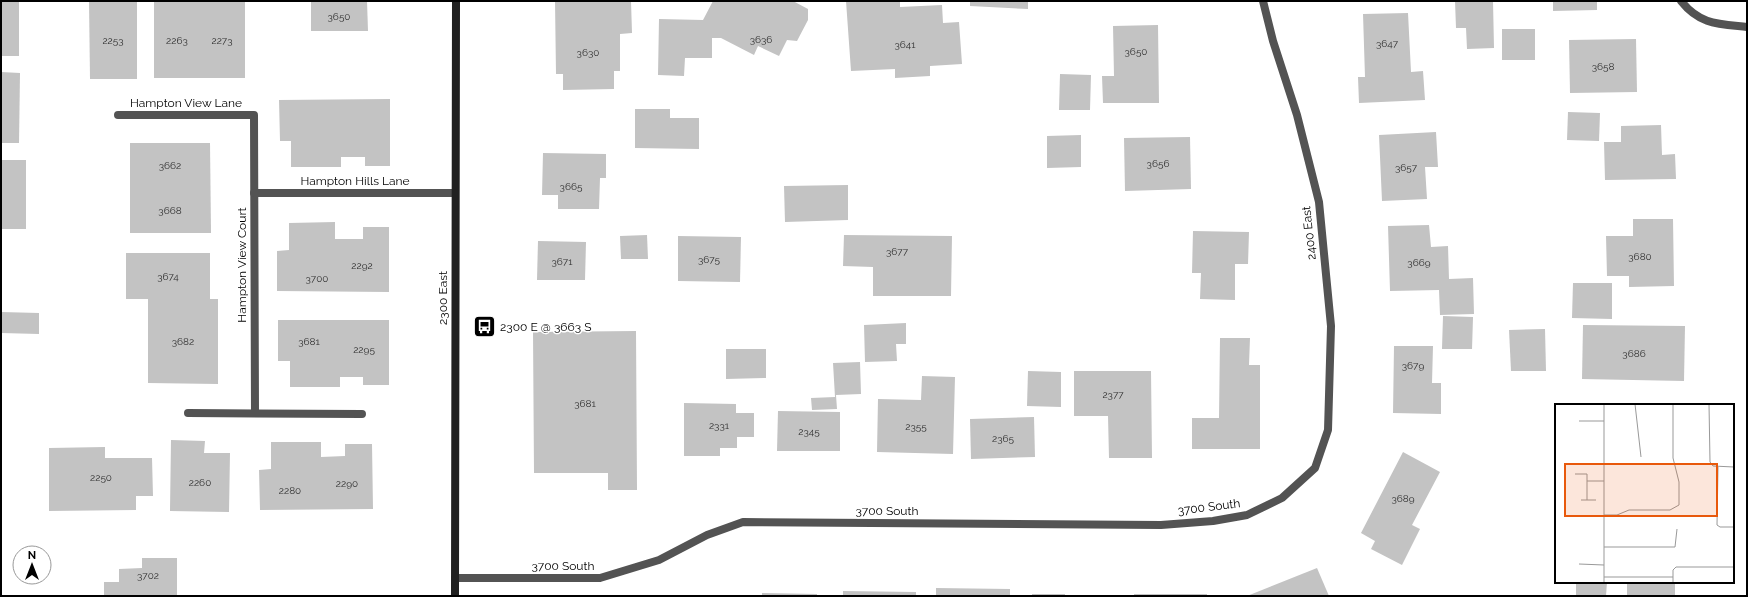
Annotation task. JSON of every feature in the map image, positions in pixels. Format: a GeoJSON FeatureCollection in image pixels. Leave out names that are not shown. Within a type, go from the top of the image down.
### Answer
{"type":"FeatureCollection","features":[{"type":"Feature","properties":{"kind":"main road","name":"2300 East"},"geometry":{"type":"LineString","coordinates":[[455,596],[456,1]]}},
{"type":"Feature","properties":{"kind":"street","name":"2400 East"},"geometry":{"type":"LineString","coordinates":[[1263,1],[1297,115],[1318,202],[1331,326],[1328,430],[1315,468]]}},
{"type":"Feature","properties":{"kind":"street"},"geometry":{"type":"LineString","coordinates":[[1681,1],[1690,12],[1711,23],[1747,26]]}},
{"type":"Feature","properties":{"kind":"street","name":"Hampton View Lane"},"geometry":{"type":"LineString","coordinates":[[118,116],[254,116]]}},
{"type":"Feature","properties":{"kind":"street","name":"Hampton View Court"},"geometry":{"type":"LineString","coordinates":[[254,116],[255,414]]}},
{"type":"Feature","properties":{"kind":"street","name":"Hampton Hills Lane"},"geometry":{"type":"LineString","coordinates":[[254,193],[455,193]]}},
{"type":"Feature","properties":{"kind":"street"},"geometry":{"type":"LineString","coordinates":[[188,414],[362,414]]}},
{"type":"Feature","properties":{"kind":"street","name":"3700 South"},"geometry":{"type":"LineString","coordinates":[[455,578],[600,578],[659,560],[707,535],[743,522],[1161,524],[1213,521],[1247,515],[1282,498],[1315,468]]}},
{"type":"Feature","properties":{"kind":"building"},"geometry":{"type":"Polygon","coordinates":[[[1,1],[19,1],[19,56],[1,56],[1,1]]]}},
{"type":"Feature","properties":{"kind":"building"},"geometry":{"type":"Polygon","coordinates":[[[89,1],[137,1],[137,79],[90,79],[89,1]]]}},
{"type":"Feature","properties":{"kind":"building"},"geometry":{"type":"Polygon","coordinates":[[[154,1],[245,1],[245,78],[154,78],[154,1]]]}},
{"type":"Feature","properties":{"kind":"building"},"geometry":{"type":"Polygon","coordinates":[[[311,1],[367,1],[368,31],[311,31],[311,1]]]}},
{"type":"Feature","properties":{"kind":"building"},"geometry":{"type":"Polygon","coordinates":[[[555,1],[631,1],[632,33],[620,34],[620,71],[614,71],[614,89],[563,90],[563,74],[556,74],[555,1]]]}},
{"type":"Feature","properties":{"kind":"building"},"geometry":{"type":"Polygon","coordinates":[[[713,1],[793,1],[808,9],[808,20],[797,41],[787,40],[779,56],[758,46],[754,55],[721,38],[712,38],[712,58],[685,58],[684,76],[658,75],[659,19],[703,20],[713,1]]]}},
{"type":"Feature","properties":{"kind":"building"},"geometry":{"type":"Polygon","coordinates":[[[846,1],[900,1],[900,7],[942,5],[943,23],[959,22],[962,64],[930,66],[930,76],[895,78],[895,69],[851,71],[846,1]]]}},
{"type":"Feature","properties":{"kind":"building"},"geometry":{"type":"Polygon","coordinates":[[[970,1],[1028,1],[1028,9],[970,6],[970,1]]]}},
{"type":"Feature","properties":{"kind":"building"},"geometry":{"type":"Polygon","coordinates":[[[1455,1],[1493,1],[1494,48],[1467,49],[1466,28],[1456,28],[1455,1]]]}},
{"type":"Feature","properties":{"kind":"building"},"geometry":{"type":"Polygon","coordinates":[[[1553,1],[1597,1],[1597,10],[1553,11],[1553,1]]]}},
{"type":"Feature","properties":{"kind":"building"},"geometry":{"type":"Polygon","coordinates":[[[1408,13],[1411,72],[1423,71],[1425,100],[1359,103],[1358,77],[1365,77],[1363,14],[1408,13]]]}},
{"type":"Feature","properties":{"kind":"building"},"geometry":{"type":"Polygon","coordinates":[[[1158,25],[1159,103],[1103,103],[1102,76],[1114,76],[1113,26],[1158,25]]]}},
{"type":"Feature","properties":{"kind":"building"},"geometry":{"type":"Polygon","coordinates":[[[1502,29],[1535,29],[1535,60],[1502,60],[1502,29]]]}},
{"type":"Feature","properties":{"kind":"building"},"geometry":{"type":"Polygon","coordinates":[[[1636,39],[1637,92],[1570,93],[1569,40],[1636,39]]]}},
{"type":"Feature","properties":{"kind":"building"},"geometry":{"type":"Polygon","coordinates":[[[1,72],[20,73],[19,143],[1,143],[1,72]]]}},
{"type":"Feature","properties":{"kind":"building"},"geometry":{"type":"Polygon","coordinates":[[[1060,74],[1091,75],[1090,110],[1059,110],[1060,74]]]}},
{"type":"Feature","properties":{"kind":"building"},"geometry":{"type":"Polygon","coordinates":[[[390,99],[390,166],[365,166],[365,157],[341,157],[341,167],[291,167],[291,141],[280,141],[279,100],[390,99]]]}},
{"type":"Feature","properties":{"kind":"building"},"geometry":{"type":"Polygon","coordinates":[[[635,109],[670,109],[670,118],[699,118],[699,149],[635,148],[635,109]]]}},
{"type":"Feature","properties":{"kind":"building"},"geometry":{"type":"Polygon","coordinates":[[[1568,112],[1600,113],[1599,141],[1567,140],[1568,112]]]}},
{"type":"Feature","properties":{"kind":"building"},"geometry":{"type":"Polygon","coordinates":[[[1661,125],[1662,155],[1675,154],[1676,179],[1605,180],[1604,142],[1621,142],[1621,126],[1661,125]]]}},
{"type":"Feature","properties":{"kind":"building"},"geometry":{"type":"Polygon","coordinates":[[[1436,132],[1438,167],[1425,167],[1427,199],[1382,201],[1379,135],[1436,132]]]}},
{"type":"Feature","properties":{"kind":"building"},"geometry":{"type":"Polygon","coordinates":[[[1081,135],[1081,167],[1047,168],[1047,136],[1081,135]]]}},
{"type":"Feature","properties":{"kind":"building"},"geometry":{"type":"Polygon","coordinates":[[[1190,137],[1191,189],[1125,191],[1124,138],[1190,137]]]}},
{"type":"Feature","properties":{"kind":"building"},"geometry":{"type":"Polygon","coordinates":[[[130,143],[210,143],[211,233],[130,233],[130,143]]]}},
{"type":"Feature","properties":{"kind":"building"},"geometry":{"type":"Polygon","coordinates":[[[543,153],[606,154],[606,178],[600,178],[599,209],[558,209],[558,195],[542,195],[543,153]]]}},
{"type":"Feature","properties":{"kind":"building"},"geometry":{"type":"Polygon","coordinates":[[[1,160],[26,160],[26,229],[1,229],[1,160]]]}},
{"type":"Feature","properties":{"kind":"building"},"geometry":{"type":"Polygon","coordinates":[[[848,185],[848,220],[785,222],[784,186],[848,185]]]}},
{"type":"Feature","properties":{"kind":"building"},"geometry":{"type":"Polygon","coordinates":[[[1633,219],[1673,219],[1674,286],[1629,287],[1629,276],[1607,276],[1606,236],[1633,236],[1633,219]]]}},
{"type":"Feature","properties":{"kind":"building"},"geometry":{"type":"Polygon","coordinates":[[[335,222],[335,239],[363,239],[363,227],[389,227],[389,292],[277,291],[277,251],[289,250],[289,223],[335,222]]]}},
{"type":"Feature","properties":{"kind":"building"},"geometry":{"type":"Polygon","coordinates":[[[1429,225],[1431,247],[1448,246],[1449,279],[1473,278],[1474,314],[1440,315],[1439,290],[1390,291],[1388,226],[1429,225]]]}},
{"type":"Feature","properties":{"kind":"building"},"geometry":{"type":"Polygon","coordinates":[[[1193,231],[1249,232],[1248,264],[1235,264],[1235,300],[1200,299],[1201,273],[1192,273],[1193,231]]]}},
{"type":"Feature","properties":{"kind":"building"},"geometry":{"type":"Polygon","coordinates":[[[647,235],[648,259],[621,259],[620,236],[647,235]]]}},
{"type":"Feature","properties":{"kind":"building"},"geometry":{"type":"Polygon","coordinates":[[[844,235],[952,236],[951,296],[873,296],[873,267],[843,266],[844,235]]]}},
{"type":"Feature","properties":{"kind":"building"},"geometry":{"type":"Polygon","coordinates":[[[678,236],[741,237],[740,282],[678,281],[678,236]]]}},
{"type":"Feature","properties":{"kind":"building"},"geometry":{"type":"Polygon","coordinates":[[[538,241],[586,242],[585,280],[537,280],[538,241]]]}},
{"type":"Feature","properties":{"kind":"building"},"geometry":{"type":"Polygon","coordinates":[[[126,253],[210,253],[210,299],[218,299],[218,384],[148,383],[148,299],[126,299],[126,253]]]}},
{"type":"Feature","properties":{"kind":"building"},"geometry":{"type":"Polygon","coordinates":[[[1573,283],[1612,283],[1612,319],[1572,318],[1573,283]]]}},
{"type":"Feature","properties":{"kind":"building"},"geometry":{"type":"Polygon","coordinates":[[[1,312],[39,313],[39,334],[1,333],[1,312]]]}},
{"type":"Feature","properties":{"kind":"building"},"geometry":{"type":"Polygon","coordinates":[[[1443,316],[1473,317],[1472,349],[1442,349],[1443,316]]]}},
{"type":"Feature","properties":{"kind":"building"},"geometry":{"type":"Polygon","coordinates":[[[278,320],[389,320],[389,385],[363,385],[363,377],[340,377],[340,387],[290,387],[290,361],[278,361],[278,320]]]}},
{"type":"Feature","properties":{"kind":"building"},"geometry":{"type":"Polygon","coordinates":[[[906,323],[906,344],[896,344],[897,361],[865,362],[864,325],[906,323]]]}},
{"type":"Feature","properties":{"kind":"building"},"geometry":{"type":"Polygon","coordinates":[[[1583,325],[1685,326],[1684,381],[1582,379],[1583,325]]]}},
{"type":"Feature","properties":{"kind":"building"},"geometry":{"type":"Polygon","coordinates":[[[1545,329],[1546,371],[1511,371],[1509,330],[1545,329]]]}},
{"type":"Feature","properties":{"kind":"building"},"geometry":{"type":"Polygon","coordinates":[[[636,331],[637,490],[608,490],[608,473],[534,473],[533,332],[636,331]]]}},
{"type":"Feature","properties":{"kind":"building"},"geometry":{"type":"Polygon","coordinates":[[[1220,338],[1250,338],[1249,365],[1260,365],[1260,449],[1192,449],[1192,418],[1219,418],[1220,338]]]}},
{"type":"Feature","properties":{"kind":"building"},"geometry":{"type":"Polygon","coordinates":[[[1394,346],[1433,346],[1432,383],[1441,383],[1441,414],[1393,413],[1394,346]]]}},
{"type":"Feature","properties":{"kind":"building"},"geometry":{"type":"Polygon","coordinates":[[[726,349],[766,349],[766,378],[726,379],[726,349]]]}},
{"type":"Feature","properties":{"kind":"building"},"geometry":{"type":"Polygon","coordinates":[[[860,362],[861,394],[836,395],[837,409],[812,410],[811,398],[835,397],[833,363],[860,362]]]}},
{"type":"Feature","properties":{"kind":"building"},"geometry":{"type":"Polygon","coordinates":[[[1028,371],[1061,372],[1061,407],[1027,406],[1028,371]]]}},
{"type":"Feature","properties":{"kind":"building"},"geometry":{"type":"Polygon","coordinates":[[[1074,371],[1151,371],[1152,458],[1109,458],[1108,416],[1074,416],[1074,371]]]}},
{"type":"Feature","properties":{"kind":"building"},"geometry":{"type":"Polygon","coordinates":[[[922,376],[955,377],[953,454],[877,452],[878,399],[921,400],[922,376]]]}},
{"type":"Feature","properties":{"kind":"building"},"geometry":{"type":"Polygon","coordinates":[[[684,403],[736,404],[736,413],[754,413],[754,437],[737,437],[737,448],[720,448],[720,456],[684,456],[684,403]]]}},
{"type":"Feature","properties":{"kind":"building"},"geometry":{"type":"Polygon","coordinates":[[[1632,403],[1667,403],[1667,404],[1632,403]]]}},
{"type":"Feature","properties":{"kind":"building"},"geometry":{"type":"Polygon","coordinates":[[[778,411],[840,412],[840,451],[777,451],[778,411]]]}},
{"type":"Feature","properties":{"kind":"building"},"geometry":{"type":"Polygon","coordinates":[[[1034,417],[1035,457],[971,459],[970,419],[1034,417]]]}},
{"type":"Feature","properties":{"kind":"building"},"geometry":{"type":"Polygon","coordinates":[[[171,440],[205,441],[204,453],[230,453],[229,512],[170,511],[171,440]]]}},
{"type":"Feature","properties":{"kind":"building"},"geometry":{"type":"Polygon","coordinates":[[[271,442],[321,442],[321,457],[345,456],[345,444],[372,444],[373,509],[260,510],[259,470],[271,469],[271,442]]]}},
{"type":"Feature","properties":{"kind":"building"},"geometry":{"type":"Polygon","coordinates":[[[105,447],[105,458],[152,458],[153,496],[136,496],[136,510],[49,511],[49,448],[105,447]]]}},
{"type":"Feature","properties":{"kind":"building"},"geometry":{"type":"Polygon","coordinates":[[[1403,452],[1440,472],[1412,525],[1420,529],[1402,565],[1371,549],[1375,541],[1361,533],[1403,452]]]}},
{"type":"Feature","properties":{"kind":"building"},"geometry":{"type":"Polygon","coordinates":[[[142,558],[177,558],[177,596],[104,596],[104,582],[119,582],[119,569],[142,568],[142,558]]]}},
{"type":"Feature","properties":{"kind":"building"},"geometry":{"type":"Polygon","coordinates":[[[1317,568],[1329,596],[1247,596],[1317,568]]]}},
{"type":"Feature","properties":{"kind":"building"},"geometry":{"type":"Polygon","coordinates":[[[1576,583],[1607,583],[1606,596],[1576,596],[1576,583]]]}},
{"type":"Feature","properties":{"kind":"building"},"geometry":{"type":"Polygon","coordinates":[[[1627,583],[1675,583],[1675,596],[1627,596],[1627,583]]]}},
{"type":"Feature","properties":{"kind":"building"},"geometry":{"type":"Polygon","coordinates":[[[936,588],[1010,589],[1010,596],[936,596],[936,588]]]}},
{"type":"Feature","properties":{"kind":"building"},"geometry":{"type":"Polygon","coordinates":[[[843,591],[916,592],[916,596],[843,596],[843,591]]]}},
{"type":"Feature","properties":{"kind":"building"},"geometry":{"type":"Polygon","coordinates":[[[762,593],[817,594],[817,596],[762,596],[762,593]]]}},
{"type":"Feature","properties":{"kind":"building"},"geometry":{"type":"Polygon","coordinates":[[[1032,594],[1065,594],[1065,596],[1032,596],[1032,594]]]}},
{"type":"Feature","properties":{"kind":"building"},"geometry":{"type":"Polygon","coordinates":[[[1134,594],[1207,594],[1207,596],[1134,596],[1134,594]]]}},
{"type":"Feature","properties":{"kind":"place","name":"2300 E @ 3663 S"},"geometry":{"type":"Point","coordinates":[484,327]}}]}
